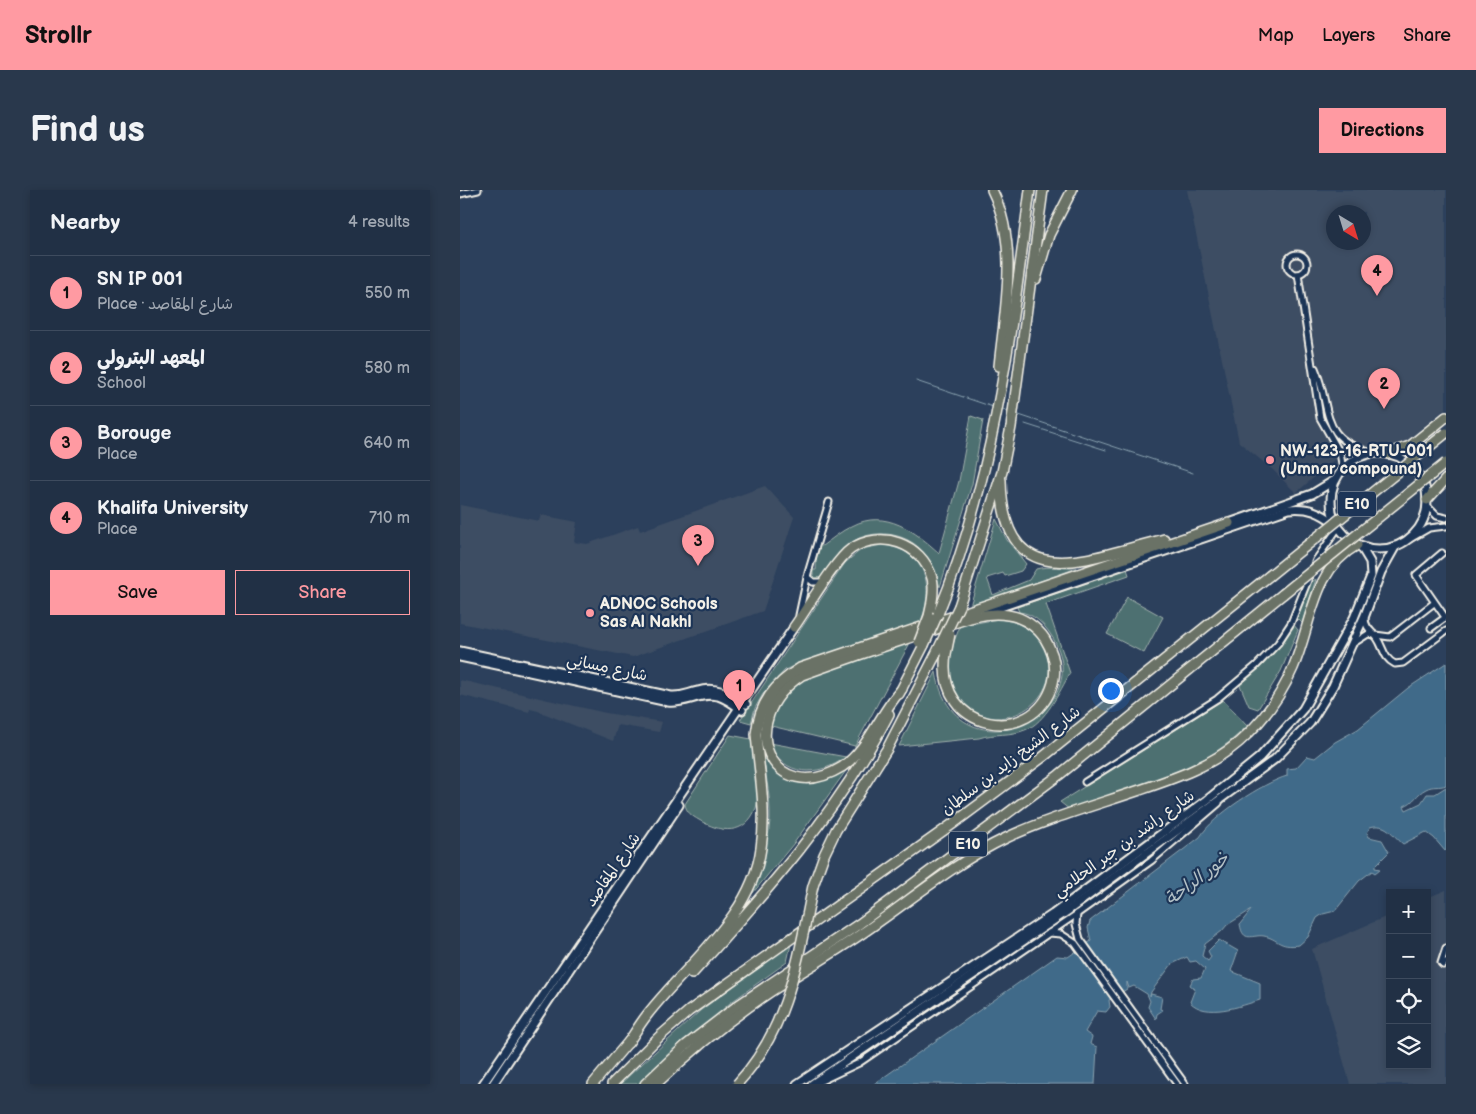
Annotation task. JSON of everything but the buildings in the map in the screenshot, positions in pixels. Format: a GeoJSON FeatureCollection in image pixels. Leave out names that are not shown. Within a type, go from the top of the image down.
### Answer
{"type":"FeatureCollection","features":[{"type":"Feature","properties":{"kind":"highway"},"geometry":{"type":"LineString","coordinates":[[992,190],[1002,214],[1008,256],[999,370],[1002,380]]}},
{"type":"Feature","properties":{"kind":"highway"},"geometry":{"type":"LineString","coordinates":[[593,1084],[790,864],[856,770],[869,742],[911,670],[970,527],[982,484],[1000,396],[1030,190]]}},
{"type":"Feature","properties":{"kind":"highway"},"geometry":{"type":"LineString","coordinates":[[761,723],[784,688],[802,675],[962,621],[998,614],[1010,615],[1032,624],[1041,633],[1052,651],[1055,672],[1048,694],[1035,710],[1017,721],[997,724],[978,720],[960,708],[948,690],[944,672],[946,654],[960,606],[1002,472],[1015,400],[1043,190]]}},
{"type":"Feature","properties":{"kind":"highway"},"geometry":{"type":"LineString","coordinates":[[1020,362],[1042,256],[1059,213],[1072,190]]}},
{"type":"Feature","properties":{"kind":"highway"},"geometry":{"type":"LineString","coordinates":[[1388,454],[1410,446],[1446,417]]}},
{"type":"Feature","properties":{"kind":"highway","name":"شارع الشيخ زايد بن سلطان"},"geometry":{"type":"LineString","coordinates":[[612,1084],[659,1037],[689,1011],[954,823],[1043,757],[1446,433]]}},
{"type":"Feature","properties":{"kind":"highway","name":"E10"},"geometry":{"type":"LineString","coordinates":[[645,1084],[685,1046],[737,1006],[858,924],[1051,781],[1446,463]]}},
{"type":"Feature","properties":{"kind":"highway"},"geometry":{"type":"LineString","coordinates":[[1002,472],[1003,509],[1008,528],[1023,549],[1037,557],[1050,561],[1077,561],[1229,523]]}},
{"type":"Feature","properties":{"kind":"highway"},"geometry":{"type":"LineString","coordinates":[[1427,503],[1446,479]]}},
{"type":"Feature","properties":{"kind":"highway"},"geometry":{"type":"LineString","coordinates":[[628,1043],[647,1015],[731,917],[755,872],[761,851],[764,821],[760,743],[761,723],[765,700],[785,677],[800,668],[1229,523]]}},
{"type":"Feature","properties":{"kind":"highway"},"geometry":{"type":"LineString","coordinates":[[794,627],[840,559],[849,550],[869,541],[893,540],[910,548],[928,568],[934,588],[934,615]]}},
{"type":"Feature","properties":{"kind":"highway"},"geometry":{"type":"LineString","coordinates":[[656,1084],[703,1041],[747,1008],[854,939],[985,849],[1041,824],[1185,774],[1213,760],[1239,742],[1263,717],[1283,689],[1301,647],[1320,588],[1331,565],[1346,551],[1359,546]]}},
{"type":"Feature","properties":{"kind":"highway"},"geometry":{"type":"LineString","coordinates":[[737,1084],[755,1061],[782,1015],[792,986],[813,886],[824,855],[836,830],[887,749],[960,606]]}},
{"type":"Feature","properties":{"kind":"highway"},"geometry":{"type":"LineString","coordinates":[[760,743],[776,764],[785,772],[806,778],[818,776],[843,766],[869,742]]}},
{"type":"Feature","properties":{"kind":"main road"},"geometry":{"type":"LineString","coordinates":[[962,621],[1289,508],[1314,510],[1337,526],[1346,538],[1359,546],[1378,550],[1395,547],[1408,540],[1418,531],[1424,519],[1427,503],[1422,479],[1408,463],[1388,454],[1373,453],[1351,462],[1343,469],[1336,480],[1330,502],[1337,526]]}},
{"type":"Feature","properties":{"kind":"main road"},"geometry":{"type":"LineString","coordinates":[[1229,523],[1312,494],[1336,480]]}},
{"type":"Feature","properties":{"kind":"main road","name":"شارع راشد بن جبر الحلامي"},"geometry":{"type":"LineString","coordinates":[[797,1084],[1053,914],[1260,757],[1303,709],[1341,643],[1371,576],[1370,562],[1359,546]]}},
{"type":"Feature","properties":{"kind":"main road","name":"شارع راشد بن جبر الحلامي"},"geometry":{"type":"LineString","coordinates":[[813,1084],[1069,910],[1238,788],[1275,759],[1314,716],[1333,686],[1354,643],[1381,572],[1395,547]]}},
{"type":"Feature","properties":{"kind":"main road","name":"شارع المقاصد"},"geometry":{"type":"LineString","coordinates":[[483,1084],[765,676],[765,671],[794,627]]}},
{"type":"Feature","properties":{"kind":"main road"},"geometry":{"type":"LineString","coordinates":[[1333,686],[1326,687],[1325,682],[1336,660],[1341,643]]}},
{"type":"Feature","properties":{"kind":"main road","name":"شارع مِسانِي"},"geometry":{"type":"LineString","coordinates":[[460,651],[524,668]]}},
{"type":"Feature","properties":{"kind":"main road","name":"شارع مِسانِي"},"geometry":{"type":"LineString","coordinates":[[460,657],[600,684],[673,702],[712,695],[743,706]]}},
{"type":"Feature","properties":{"kind":"main road","name":"شارع المقاصد"},"geometry":{"type":"LineString","coordinates":[[493,1084],[712,751]]}},
{"type":"Feature","properties":{"kind":"main road"},"geometry":{"type":"LineString","coordinates":[[851,1067],[851,1062],[869,1046]]}},
{"type":"Feature","properties":{"kind":"street"},"geometry":{"type":"LineString","coordinates":[[460,194],[478,190]]}},
{"type":"Feature","properties":{"kind":"street"},"geometry":{"type":"LineString","coordinates":[[1298,274],[1314,366],[1320,418],[1340,453],[1343,469]]}},
{"type":"Feature","properties":{"kind":"street"},"geometry":{"type":"LineString","coordinates":[[1314,366],[1329,420],[1334,430],[1341,439],[1354,448],[1373,453]]}},
{"type":"Feature","properties":{"kind":"street"},"geometry":{"type":"LineString","coordinates":[[794,627],[829,502]]}},
{"type":"Feature","properties":{"kind":"street"},"geometry":{"type":"LineString","coordinates":[[1427,503],[1437,516],[1446,518]]}},
{"type":"Feature","properties":{"kind":"street"},"geometry":{"type":"LineString","coordinates":[[1085,782],[1217,699],[1256,666],[1278,643],[1291,623],[1316,560],[1337,526]]}},
{"type":"Feature","properties":{"kind":"street"},"geometry":{"type":"LineString","coordinates":[[1408,540],[1429,528],[1446,526]]}},
{"type":"Feature","properties":{"kind":"street"},"geometry":{"type":"LineString","coordinates":[[1431,628],[1446,617],[1434,603],[1416,575],[1442,553]]}},
{"type":"Feature","properties":{"kind":"street"},"geometry":{"type":"LineString","coordinates":[[807,577],[817,583],[826,582]]}},
{"type":"Feature","properties":{"kind":"street"},"geometry":{"type":"LineString","coordinates":[[1354,643],[1364,635],[1373,634],[1386,637],[1396,634],[1434,603]]}},
{"type":"Feature","properties":{"kind":"street"},"geometry":{"type":"LineString","coordinates":[[1365,615],[1366,626],[1373,634],[1386,658],[1395,664],[1403,663],[1446,631]]}},
{"type":"Feature","properties":{"kind":"street"},"geometry":{"type":"LineString","coordinates":[[813,1084],[851,1067],[1077,914],[1151,861],[1238,788]]}},
{"type":"Feature","properties":{"kind":"street"},"geometry":{"type":"LineString","coordinates":[[1077,914],[1077,941],[1177,1084]]}},
{"type":"Feature","properties":{"kind":"street"},"geometry":{"type":"LineString","coordinates":[[1049,932],[1061,934],[1077,941],[1185,1084]]}},
{"type":"Feature","properties":{"kind":"street"},"geometry":{"type":"LineString","coordinates":[[1446,948],[1441,963],[1444,965],[1446,962]]}},
{"type":"Feature","properties":{"kind":"shaded area"},"geometry":{"type":"Polygon","coordinates":[[[1187,190],[1446,190],[1446,408],[1401,445],[1372,449],[1358,446],[1335,459],[1296,493],[1273,470],[1239,442],[1187,190]]]}},
{"type":"Feature","properties":{"kind":"shaded area"},"geometry":{"type":"Polygon","coordinates":[[[765,486],[794,517],[763,611],[633,657],[460,623],[460,505],[539,521],[541,515],[577,522],[574,542],[587,544],[638,526],[640,531],[765,486]]]}},
{"type":"Feature","properties":{"kind":"shaded area"},"geometry":{"type":"Polygon","coordinates":[[[460,680],[606,713],[662,722],[659,732],[618,725],[613,741],[538,711],[530,709],[529,712],[460,695],[460,680]]]}},
{"type":"Feature","properties":{"kind":"shaded area"},"geometry":{"type":"Polygon","coordinates":[[[1446,890],[1446,1084],[1350,1084],[1312,949],[1386,917],[1386,1069],[1431,1069],[1431,896],[1446,890]]]}},
{"type":"Feature","properties":{"kind":"green space"},"geometry":{"type":"Polygon","coordinates":[[[971,416],[983,420],[972,484],[940,587],[931,565],[916,545],[897,536],[886,534],[865,536],[856,540],[843,550],[821,578],[817,580],[813,577],[813,570],[816,570],[817,545],[822,546],[844,530],[864,521],[888,521],[899,525],[920,537],[939,553],[959,481],[971,416]]]}},
{"type":"Feature","properties":{"kind":"green space"},"geometry":{"type":"Polygon","coordinates":[[[996,519],[1007,540],[1026,564],[1021,571],[1005,576],[1003,573],[987,578],[993,595],[1029,580],[1036,569],[1046,567],[1077,568],[970,606],[996,519]]]}},
{"type":"Feature","properties":{"kind":"green space"},"geometry":{"type":"Polygon","coordinates":[[[882,545],[897,548],[909,554],[918,562],[924,572],[927,597],[920,624],[797,664],[785,670],[763,694],[755,708],[751,723],[740,720],[845,563],[862,549],[882,545]]]}},
{"type":"Feature","properties":{"kind":"green space"},"geometry":{"type":"Polygon","coordinates":[[[1127,569],[1129,575],[1046,604],[1070,673],[1057,697],[1039,721],[1025,730],[1014,733],[899,746],[936,672],[948,705],[969,724],[994,730],[1020,725],[1043,711],[1058,690],[1062,664],[1048,631],[1029,614],[1019,612],[1017,607],[1127,569]]]}},
{"type":"Feature","properties":{"kind":"green space"},"geometry":{"type":"Polygon","coordinates":[[[1316,579],[1302,623],[1296,617],[1310,583],[1316,579]]]}},
{"type":"Feature","properties":{"kind":"green space"},"geometry":{"type":"Polygon","coordinates":[[[1127,597],[1163,617],[1144,653],[1107,634],[1127,597]]]}},
{"type":"Feature","properties":{"kind":"green space"},"geometry":{"type":"Polygon","coordinates":[[[998,619],[1019,624],[1031,631],[1044,648],[1049,666],[1047,683],[1039,697],[1027,708],[1012,715],[996,718],[979,714],[960,700],[949,675],[949,658],[960,626],[998,619]]]}},
{"type":"Feature","properties":{"kind":"green space"},"geometry":{"type":"Polygon","coordinates":[[[1293,624],[1298,630],[1281,671],[1258,709],[1249,706],[1240,685],[1265,663],[1293,624]]]}},
{"type":"Feature","properties":{"kind":"green space"},"geometry":{"type":"Polygon","coordinates":[[[911,641],[855,746],[767,725],[774,705],[803,678],[911,641]]]}},
{"type":"Feature","properties":{"kind":"green space"},"geometry":{"type":"Polygon","coordinates":[[[1223,700],[1247,726],[1209,756],[1164,778],[1070,810],[1060,802],[1223,700]]]}},
{"type":"Feature","properties":{"kind":"green space"},"geometry":{"type":"Polygon","coordinates":[[[730,735],[751,739],[758,784],[758,801],[746,824],[739,828],[724,829],[716,828],[694,817],[688,812],[685,804],[730,735]]]}},
{"type":"Feature","properties":{"kind":"green space"},"geometry":{"type":"Polygon","coordinates":[[[761,743],[767,758],[775,770],[785,778],[796,782],[821,781],[848,768],[794,843],[743,905],[761,864],[769,831],[769,801],[761,743]]]}},
{"type":"Feature","properties":{"kind":"green space"},"geometry":{"type":"Polygon","coordinates":[[[770,743],[846,757],[836,764],[825,768],[803,771],[784,763],[770,743]]]}},
{"type":"Feature","properties":{"kind":"green space"},"geometry":{"type":"Polygon","coordinates":[[[791,944],[787,962],[730,1003],[639,1084],[620,1084],[701,1010],[791,944]]]}},
{"type":"Feature","properties":{"kind":"water","name":"خور الراحة"},"geometry":{"type":"Polygon","coordinates":[[[1446,663],[1446,785],[1426,789],[1404,806],[1406,810],[1421,803],[1427,794],[1435,794],[1446,787],[1446,850],[1426,832],[1403,844],[1385,828],[1381,826],[1370,827],[1367,833],[1369,837],[1382,840],[1389,852],[1375,866],[1375,868],[1380,869],[1375,873],[1372,871],[1359,881],[1335,911],[1323,914],[1317,918],[1308,937],[1299,945],[1292,946],[1264,936],[1249,937],[1243,934],[1240,924],[1251,910],[1227,925],[1205,944],[1202,956],[1208,961],[1211,957],[1208,951],[1219,940],[1238,951],[1231,971],[1260,983],[1260,1000],[1224,1010],[1205,1010],[1197,1007],[1190,1002],[1195,989],[1190,985],[1193,979],[1201,978],[1205,969],[1196,961],[1190,962],[1187,957],[1172,964],[1151,992],[1150,996],[1151,994],[1162,997],[1160,1009],[1163,1010],[1157,1014],[1156,1019],[1148,1007],[1150,1001],[1147,994],[1134,986],[1129,988],[1127,982],[1127,989],[1109,1000],[1110,1007],[1106,1012],[1097,1011],[1085,1032],[1092,1037],[1090,1044],[1097,1047],[1095,1084],[874,1084],[1057,956],[1068,957],[1091,941],[1088,928],[1090,921],[1200,837],[1206,828],[1227,810],[1265,785],[1287,776],[1287,769],[1296,768],[1307,756],[1315,758],[1335,742],[1358,729],[1408,688],[1446,663]]]}},
{"type":"Feature","properties":{"kind":"waterway"},"geometry":{"type":"LineString","coordinates":[[916,381],[993,407]]}},
{"type":"Feature","properties":{"kind":"waterway"},"geometry":{"type":"LineString","coordinates":[[1002,410],[1010,412]]}},
{"type":"Feature","properties":{"kind":"waterway"},"geometry":{"type":"LineString","coordinates":[[1016,414],[1193,473]]}},
{"type":"Feature","properties":{"kind":"waterway"},"geometry":{"type":"LineString","coordinates":[[1025,424],[1106,450]]}},
{"type":"Feature","properties":{"kind":"place","name":"Khalifa University"},"geometry":{"type":"Point","coordinates":[1377,296]}},
{"type":"Feature","properties":{"kind":"place","name":"المعهد البترولي"},"geometry":{"type":"Point","coordinates":[1384,409]}},
{"type":"Feature","properties":{"kind":"place","name":"NW-123-16-RTU-001 (Umnar compound)"},"geometry":{"type":"Point","coordinates":[1270,460]}},
{"type":"Feature","properties":{"kind":"place","name":"Borouge"},"geometry":{"type":"Point","coordinates":[698,566]}},
{"type":"Feature","properties":{"kind":"place","name":"ADNOC Schools Sas Al Nakhl"},"geometry":{"type":"Point","coordinates":[590,613]}},
{"type":"Feature","properties":{"kind":"place","name":"SN IP 001"},"geometry":{"type":"Point","coordinates":[739,711]}}]}
